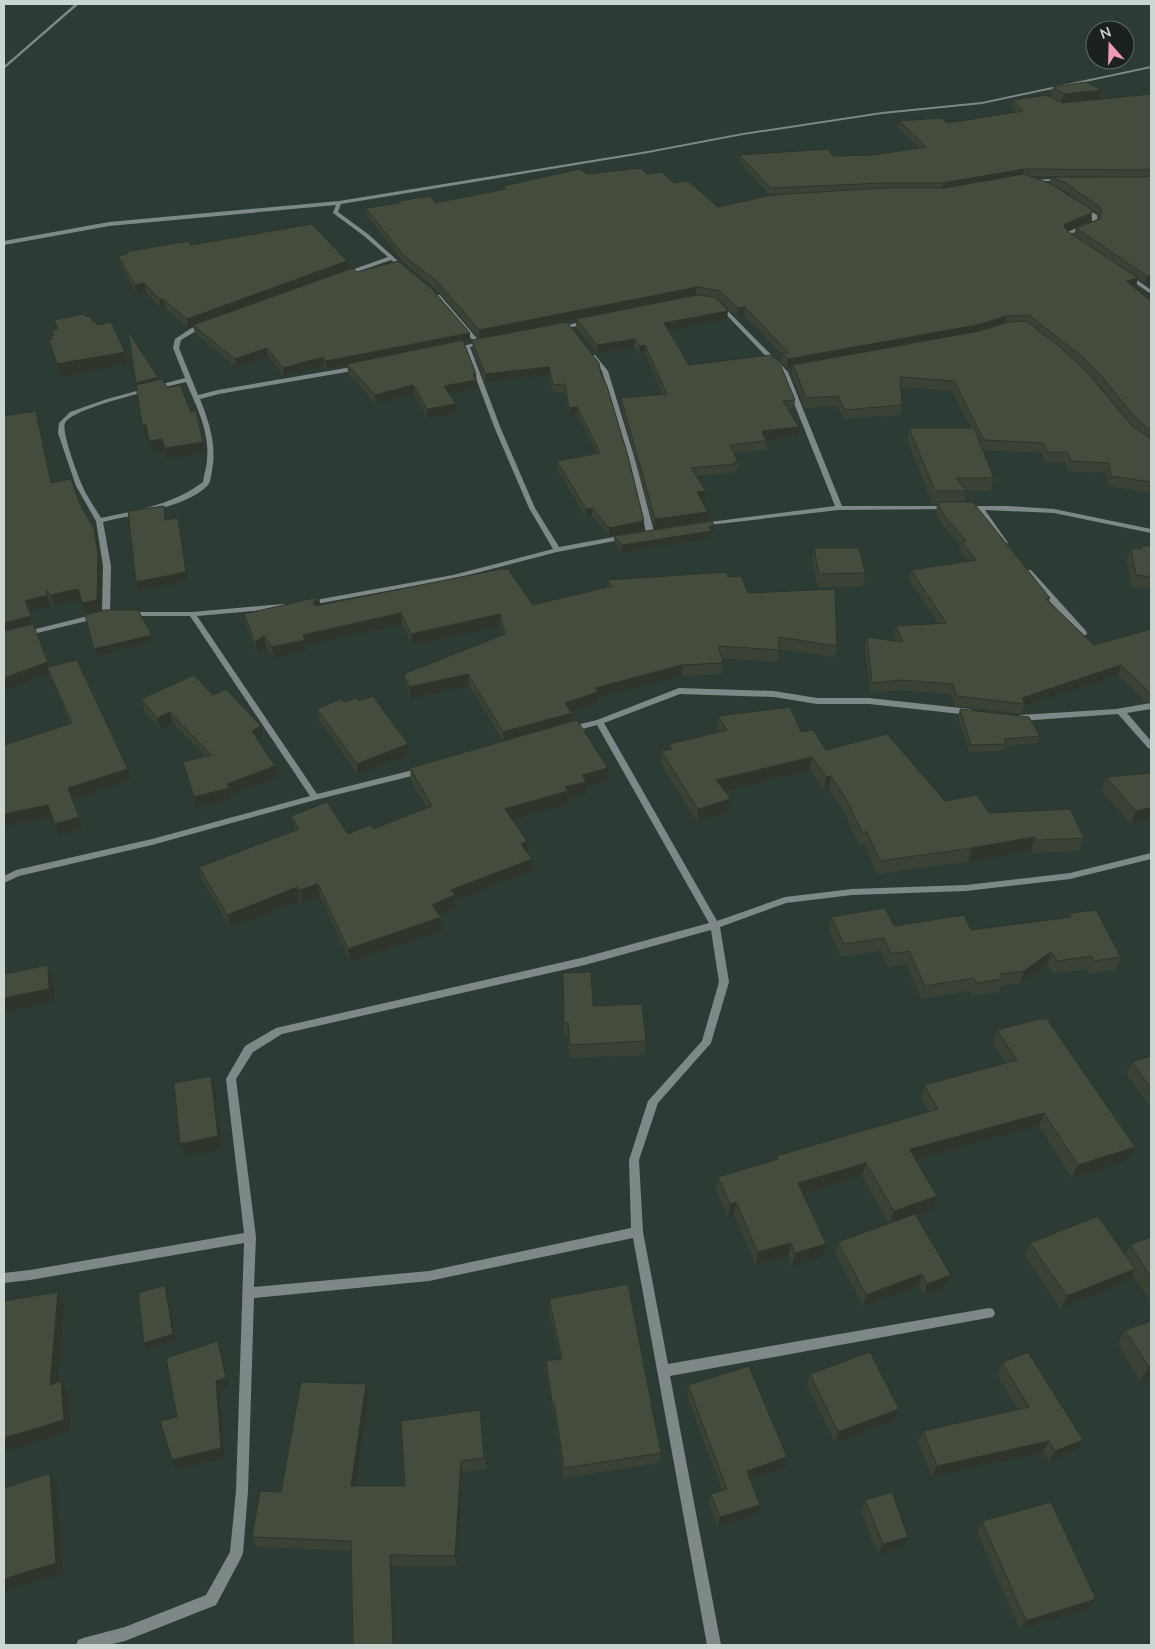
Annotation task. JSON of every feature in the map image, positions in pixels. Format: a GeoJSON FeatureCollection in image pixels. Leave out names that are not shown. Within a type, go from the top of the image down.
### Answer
{"type":"FeatureCollection","features":[{"type":"Feature","properties":{"kind":"street"},"geometry":{"type":"LineString","coordinates":[[4,68],[77,4]]}},
{"type":"Feature","properties":{"kind":"street"},"geometry":{"type":"LineString","coordinates":[[4,242],[109,224],[339,203],[743,134],[882,114],[982,103],[1151,67]]}},
{"type":"Feature","properties":{"kind":"street"},"geometry":{"type":"LineString","coordinates":[[1037,92],[1043,97]]}},
{"type":"Feature","properties":{"kind":"street"},"geometry":{"type":"LineString","coordinates":[[1052,188],[1033,180],[1071,180]]}},
{"type":"Feature","properties":{"kind":"street"},"geometry":{"type":"LineString","coordinates":[[1074,202],[1095,216],[1095,223],[1067,234],[1076,242]]}},
{"type":"Feature","properties":{"kind":"street"},"geometry":{"type":"LineString","coordinates":[[337,277],[394,260],[335,212],[339,203]]}},
{"type":"Feature","properties":{"kind":"street"},"geometry":{"type":"LineString","coordinates":[[1118,270],[1151,292]]}},
{"type":"Feature","properties":{"kind":"street"},"geometry":{"type":"LineString","coordinates":[[435,293],[479,344]]}},
{"type":"Feature","properties":{"kind":"street"},"geometry":{"type":"LineString","coordinates":[[717,302],[785,372],[839,508]]}},
{"type":"Feature","properties":{"kind":"street"},"geometry":{"type":"LineString","coordinates":[[552,330],[599,320]]}},
{"type":"Feature","properties":{"kind":"street"},"geometry":{"type":"LineString","coordinates":[[99,521],[172,503],[192,494],[206,483],[211,457],[210,439],[205,420],[176,348],[178,339],[192,330],[210,323]]}},
{"type":"Feature","properties":{"kind":"street"},"geometry":{"type":"LineString","coordinates":[[570,326],[576,334]]}},
{"type":"Feature","properties":{"kind":"street"},"geometry":{"type":"LineString","coordinates":[[449,350],[488,342]]}},
{"type":"Feature","properties":{"kind":"street"},"geometry":{"type":"LineString","coordinates":[[468,346],[498,429],[532,508],[557,550]]}},
{"type":"Feature","properties":{"kind":"street"},"geometry":{"type":"LineString","coordinates":[[587,349],[605,371],[633,463],[650,532]]}},
{"type":"Feature","properties":{"kind":"street"},"geometry":{"type":"LineString","coordinates":[[196,398],[218,392],[365,366]]}},
{"type":"Feature","properties":{"kind":"street"},"geometry":{"type":"LineString","coordinates":[[785,372],[793,370]]}},
{"type":"Feature","properties":{"kind":"street"},"geometry":{"type":"LineString","coordinates":[[106,613],[107,566],[99,521],[79,486],[61,433],[62,423],[72,413],[109,400],[189,379]]}},
{"type":"Feature","properties":{"kind":"street"},"geometry":{"type":"LineString","coordinates":[[698,526],[839,508],[952,508]]}},
{"type":"Feature","properties":{"kind":"street"},"geometry":{"type":"LineString","coordinates":[[962,508],[1054,511],[1151,531]]}},
{"type":"Feature","properties":{"kind":"street"},"geometry":{"type":"LineString","coordinates":[[980,508],[1010,552]]}},
{"type":"Feature","properties":{"kind":"street"},"geometry":{"type":"LineString","coordinates":[[641,534],[660,531]]}},
{"type":"Feature","properties":{"kind":"street"},"geometry":{"type":"LineString","coordinates":[[299,605],[453,577],[557,550],[632,536]]}},
{"type":"Feature","properties":{"kind":"street"},"geometry":{"type":"LineString","coordinates":[[1023,566],[1084,633]]}},
{"type":"Feature","properties":{"kind":"street"},"geometry":{"type":"LineString","coordinates":[[4,639],[106,613],[192,614],[289,606]]}},
{"type":"Feature","properties":{"kind":"street"},"geometry":{"type":"LineString","coordinates":[[192,614],[315,797]]}},
{"type":"Feature","properties":{"kind":"street"},"geometry":{"type":"LineString","coordinates":[[561,732],[599,722],[678,691],[774,694],[817,701],[869,701],[984,714]]}},
{"type":"Feature","properties":{"kind":"street"},"geometry":{"type":"LineString","coordinates":[[1013,718],[1023,719],[1151,706]]}},
{"type":"Feature","properties":{"kind":"street"},"geometry":{"type":"LineString","coordinates":[[1119,710],[1151,746]]}},
{"type":"Feature","properties":{"kind":"street"},"geometry":{"type":"LineString","coordinates":[[599,722],[715,925],[724,982],[706,1043],[653,1101],[634,1160],[637,1232],[714,1645]]}},
{"type":"Feature","properties":{"kind":"street"},"geometry":{"type":"LineString","coordinates":[[4,880],[16,873],[161,840],[315,797],[429,769]]}},
{"type":"Feature","properties":{"kind":"street"},"geometry":{"type":"LineString","coordinates":[[83,1645],[125,1634],[211,1600],[236,1553],[242,1491],[250,1237],[231,1080],[249,1049],[280,1031],[585,961],[715,925],[785,900],[852,892],[966,888],[1070,876],[1151,856]]}},
{"type":"Feature","properties":{"kind":"street"},"geometry":{"type":"LineString","coordinates":[[248,1293],[429,1276],[637,1232]]}},
{"type":"Feature","properties":{"kind":"street"},"geometry":{"type":"LineString","coordinates":[[4,1278],[250,1237]]}},
{"type":"Feature","properties":{"kind":"street"},"geometry":{"type":"LineString","coordinates":[[663,1371],[989,1313]]}},
{"type":"Feature","properties":{"kind":"building"},"geometry":{"type":"Polygon","coordinates":[[[1086,82],[1101,90],[1064,94],[1053,87],[1086,82]]]}},
{"type":"Feature","properties":{"kind":"building"},"geometry":{"type":"Polygon","coordinates":[[[1151,94],[1151,170],[1024,169],[943,183],[884,183],[771,188],[739,155],[828,149],[833,156],[872,155],[926,147],[899,121],[942,118],[947,123],[1023,111],[1013,100],[1047,95],[1062,103],[1151,94]]]}},
{"type":"Feature","properties":{"kind":"building"},"geometry":{"type":"Polygon","coordinates":[[[641,168],[647,174],[661,172],[674,183],[688,181],[718,207],[772,195],[884,188],[944,188],[1024,174],[1051,184],[1092,210],[1092,213],[1065,224],[1064,227],[1138,278],[1126,281],[1151,301],[1151,430],[1132,414],[1102,376],[1085,359],[1029,315],[1007,316],[977,325],[788,359],[782,354],[789,353],[745,307],[738,308],[720,291],[697,287],[479,330],[438,282],[403,255],[366,208],[430,196],[435,203],[506,189],[503,186],[579,169],[587,174],[641,168]]]}},
{"type":"Feature","properties":{"kind":"building"},"geometry":{"type":"Polygon","coordinates":[[[1151,176],[1151,275],[1147,276],[1076,228],[1100,219],[1101,208],[1066,183],[1051,177],[1151,176]]]}},
{"type":"Feature","properties":{"kind":"building"},"geometry":{"type":"Polygon","coordinates":[[[312,224],[347,261],[187,319],[163,299],[160,300],[144,283],[135,285],[118,256],[128,254],[126,252],[189,241],[191,245],[312,224]]]}},
{"type":"Feature","properties":{"kind":"building"},"geometry":{"type":"Polygon","coordinates":[[[398,261],[431,288],[470,333],[325,361],[323,357],[283,368],[267,348],[235,359],[193,325],[353,268],[357,272],[398,261]]]}},
{"type":"Feature","properties":{"kind":"building"},"geometry":{"type":"Polygon","coordinates":[[[697,295],[715,297],[728,311],[664,323],[689,365],[771,355],[781,366],[795,400],[783,401],[799,427],[762,431],[766,441],[730,445],[738,462],[734,462],[735,464],[691,468],[706,491],[697,492],[708,512],[655,519],[621,398],[667,394],[645,345],[640,346],[635,339],[597,345],[576,319],[697,295]]]}},
{"type":"Feature","properties":{"kind":"building"},"geometry":{"type":"Polygon","coordinates":[[[84,314],[86,317],[90,316],[97,325],[111,322],[125,352],[57,364],[49,340],[54,335],[52,330],[58,329],[54,320],[84,314]]]}},
{"type":"Feature","properties":{"kind":"building"},"geometry":{"type":"Polygon","coordinates":[[[1026,321],[1061,348],[1087,372],[1132,426],[1149,437],[1151,440],[1151,482],[1111,476],[1109,463],[1071,461],[1067,452],[1047,452],[1044,443],[984,440],[954,381],[900,377],[902,405],[845,410],[838,396],[806,398],[793,365],[979,331],[1009,322],[1026,321]]]}},
{"type":"Feature","properties":{"kind":"building"},"geometry":{"type":"Polygon","coordinates":[[[567,322],[599,363],[628,456],[644,521],[609,528],[592,508],[586,509],[557,461],[600,453],[577,407],[569,408],[565,384],[553,385],[549,367],[485,374],[472,340],[567,322]]]}},
{"type":"Feature","properties":{"kind":"building"},"geometry":{"type":"Polygon","coordinates":[[[128,331],[158,377],[136,383],[128,331]]]}},
{"type":"Feature","properties":{"kind":"building"},"geometry":{"type":"Polygon","coordinates":[[[463,340],[476,374],[473,374],[476,380],[444,386],[456,404],[427,409],[413,385],[375,395],[347,364],[463,340]]]}},
{"type":"Feature","properties":{"kind":"building"},"geometry":{"type":"Polygon","coordinates":[[[162,379],[168,388],[180,385],[191,412],[196,411],[203,442],[165,448],[162,439],[149,441],[146,424],[142,425],[136,385],[162,379]]]}},
{"type":"Feature","properties":{"kind":"building"},"geometry":{"type":"Polygon","coordinates":[[[36,411],[51,483],[71,479],[80,504],[94,529],[98,555],[97,600],[82,603],[78,589],[50,595],[46,590],[48,595],[25,601],[31,616],[4,623],[4,416],[36,411]]]}},
{"type":"Feature","properties":{"kind":"building"},"geometry":{"type":"Polygon","coordinates":[[[909,428],[974,428],[994,478],[956,478],[967,491],[935,491],[909,428]]]}},
{"type":"Feature","properties":{"kind":"building"},"geometry":{"type":"Polygon","coordinates":[[[938,502],[973,502],[1050,598],[1046,599],[1094,645],[1151,629],[1151,692],[1121,665],[1022,698],[1025,704],[957,696],[953,684],[901,680],[872,683],[867,637],[903,642],[896,626],[946,623],[911,570],[976,560],[962,542],[966,541],[941,511],[938,502]]]}},
{"type":"Feature","properties":{"kind":"building"},"geometry":{"type":"Polygon","coordinates":[[[164,506],[165,520],[178,518],[186,572],[136,582],[128,511],[164,506]]]}},
{"type":"Feature","properties":{"kind":"building"},"geometry":{"type":"Polygon","coordinates":[[[712,521],[714,526],[709,527],[712,531],[622,545],[614,536],[712,521]]]}},
{"type":"Feature","properties":{"kind":"building"},"geometry":{"type":"Polygon","coordinates":[[[1141,546],[1151,546],[1151,577],[1136,575],[1131,548],[1142,549],[1141,546]]]}},
{"type":"Feature","properties":{"kind":"building"},"geometry":{"type":"Polygon","coordinates":[[[814,548],[859,548],[865,573],[819,574],[814,548]]]}},
{"type":"Feature","properties":{"kind":"building"},"geometry":{"type":"Polygon","coordinates":[[[508,569],[533,605],[612,586],[607,580],[727,572],[728,577],[741,576],[748,593],[835,589],[837,646],[779,637],[779,650],[718,646],[723,663],[682,665],[595,688],[598,692],[565,703],[572,713],[503,732],[468,674],[409,687],[404,674],[505,634],[500,614],[411,634],[401,613],[303,635],[305,640],[272,647],[264,636],[255,642],[244,614],[319,597],[313,602],[315,606],[508,569]]]}},
{"type":"Feature","properties":{"kind":"building"},"geometry":{"type":"Polygon","coordinates":[[[104,610],[138,610],[152,635],[94,649],[85,615],[104,610]]]}},
{"type":"Feature","properties":{"kind":"building"},"geometry":{"type":"Polygon","coordinates":[[[33,624],[48,662],[4,678],[4,631],[33,624]]]}},
{"type":"Feature","properties":{"kind":"building"},"geometry":{"type":"Polygon","coordinates":[[[77,660],[128,769],[68,788],[79,817],[55,824],[48,805],[4,814],[4,739],[5,745],[72,723],[47,667],[77,660]]]}},
{"type":"Feature","properties":{"kind":"building"},"geometry":{"type":"Polygon","coordinates":[[[194,675],[213,695],[226,689],[261,726],[252,731],[275,766],[227,784],[229,788],[194,797],[183,762],[212,755],[170,712],[157,718],[141,699],[194,675]]]}},
{"type":"Feature","properties":{"kind":"building"},"geometry":{"type":"Polygon","coordinates":[[[373,696],[408,744],[357,764],[317,709],[341,699],[344,702],[356,698],[359,701],[373,696]]]}},
{"type":"Feature","properties":{"kind":"building"},"geometry":{"type":"Polygon","coordinates":[[[790,707],[801,732],[813,730],[826,750],[887,734],[945,801],[977,795],[989,813],[1070,809],[1084,838],[1036,840],[1035,837],[880,861],[867,832],[862,832],[846,799],[831,776],[826,777],[812,757],[716,780],[731,799],[698,809],[661,751],[672,749],[669,744],[727,730],[718,716],[790,707]]]}},
{"type":"Feature","properties":{"kind":"building"},"geometry":{"type":"Polygon","coordinates":[[[960,709],[1029,717],[1040,736],[1004,739],[1006,744],[971,745],[960,709]]]}},
{"type":"Feature","properties":{"kind":"building"},"geometry":{"type":"Polygon","coordinates":[[[577,720],[608,768],[582,775],[586,782],[565,787],[568,791],[505,809],[527,841],[521,844],[532,859],[451,890],[455,895],[432,905],[441,917],[348,949],[318,884],[299,890],[297,887],[227,915],[199,867],[299,829],[291,816],[327,802],[348,834],[370,825],[373,829],[432,806],[410,768],[577,720]]]}},
{"type":"Feature","properties":{"kind":"building"},"geometry":{"type":"Polygon","coordinates":[[[1151,773],[1151,808],[1136,811],[1106,777],[1151,773]]]}},
{"type":"Feature","properties":{"kind":"building"},"geometry":{"type":"Polygon","coordinates":[[[885,908],[894,926],[964,915],[971,930],[1071,917],[1070,913],[1096,910],[1121,957],[1094,961],[1092,956],[1058,961],[1051,952],[1024,971],[1000,974],[1003,979],[976,983],[973,978],[925,986],[909,951],[891,954],[884,938],[844,944],[831,917],[885,908]]]}},
{"type":"Feature","properties":{"kind":"building"},"geometry":{"type":"Polygon","coordinates":[[[48,965],[49,989],[4,998],[4,974],[48,965]]]}},
{"type":"Feature","properties":{"kind":"building"},"geometry":{"type":"Polygon","coordinates":[[[591,972],[593,1006],[642,1004],[646,1041],[570,1045],[568,1023],[564,1023],[563,973],[591,972]]]}},
{"type":"Feature","properties":{"kind":"building"},"geometry":{"type":"Polygon","coordinates":[[[1039,1019],[1047,1019],[1135,1147],[1078,1165],[1044,1113],[911,1149],[937,1196],[894,1211],[866,1163],[798,1183],[826,1244],[795,1253],[791,1243],[758,1252],[736,1202],[730,1204],[718,1177],[778,1159],[776,1156],[938,1109],[924,1085],[1017,1060],[997,1030],[1039,1019]]]}},
{"type":"Feature","properties":{"kind":"building"},"geometry":{"type":"Polygon","coordinates":[[[1151,1056],[1151,1088],[1132,1062],[1151,1056]]]}},
{"type":"Feature","properties":{"kind":"building"},"geometry":{"type":"Polygon","coordinates":[[[211,1076],[218,1136],[180,1144],[174,1083],[211,1076]]]}},
{"type":"Feature","properties":{"kind":"building"},"geometry":{"type":"Polygon","coordinates":[[[915,1214],[951,1275],[927,1284],[922,1274],[866,1295],[838,1242],[915,1214]]]}},
{"type":"Feature","properties":{"kind":"building"},"geometry":{"type":"Polygon","coordinates":[[[1098,1216],[1135,1269],[1067,1296],[1030,1243],[1098,1216]]]}},
{"type":"Feature","properties":{"kind":"building"},"geometry":{"type":"Polygon","coordinates":[[[1151,1237],[1151,1277],[1130,1245],[1151,1237]]]}},
{"type":"Feature","properties":{"kind":"building"},"geometry":{"type":"Polygon","coordinates":[[[628,1284],[661,1453],[564,1468],[546,1361],[562,1359],[549,1299],[628,1284]]]}},
{"type":"Feature","properties":{"kind":"building"},"geometry":{"type":"Polygon","coordinates":[[[165,1285],[173,1334],[144,1343],[138,1293],[165,1285]]]}},
{"type":"Feature","properties":{"kind":"building"},"geometry":{"type":"Polygon","coordinates":[[[58,1292],[50,1385],[61,1381],[64,1420],[4,1438],[4,1301],[58,1292]]]}},
{"type":"Feature","properties":{"kind":"building"},"geometry":{"type":"Polygon","coordinates":[[[1151,1321],[1151,1366],[1149,1367],[1125,1330],[1151,1321]]]}},
{"type":"Feature","properties":{"kind":"building"},"geometry":{"type":"Polygon","coordinates":[[[218,1341],[226,1378],[216,1381],[221,1448],[172,1460],[160,1421],[177,1417],[166,1358],[218,1341]]]}},
{"type":"Feature","properties":{"kind":"building"},"geometry":{"type":"Polygon","coordinates":[[[870,1352],[899,1409],[838,1432],[810,1374],[870,1352]]]}},
{"type":"Feature","properties":{"kind":"building"},"geometry":{"type":"Polygon","coordinates":[[[1028,1352],[1083,1440],[1055,1451],[1049,1441],[937,1466],[923,1431],[1029,1407],[1002,1363],[1028,1352]]]}},
{"type":"Feature","properties":{"kind":"building"},"geometry":{"type":"Polygon","coordinates":[[[749,1366],[787,1457],[747,1471],[760,1505],[720,1517],[711,1494],[727,1489],[688,1385],[749,1366]]]}},
{"type":"Feature","properties":{"kind":"building"},"geometry":{"type":"Polygon","coordinates":[[[301,1382],[366,1384],[351,1486],[405,1486],[401,1421],[480,1410],[484,1458],[461,1461],[455,1556],[390,1555],[393,1645],[353,1645],[351,1541],[252,1537],[260,1491],[281,1492],[301,1382]]]}},
{"type":"Feature","properties":{"kind":"building"},"geometry":{"type":"Polygon","coordinates":[[[50,1473],[56,1563],[4,1579],[4,1488],[50,1473]]]}},
{"type":"Feature","properties":{"kind":"building"},"geometry":{"type":"Polygon","coordinates":[[[892,1492],[908,1537],[883,1544],[865,1500],[892,1492]]]}},
{"type":"Feature","properties":{"kind":"building"},"geometry":{"type":"Polygon","coordinates":[[[1051,1502],[1096,1599],[1026,1621],[982,1521],[1051,1502]]]}}]}
